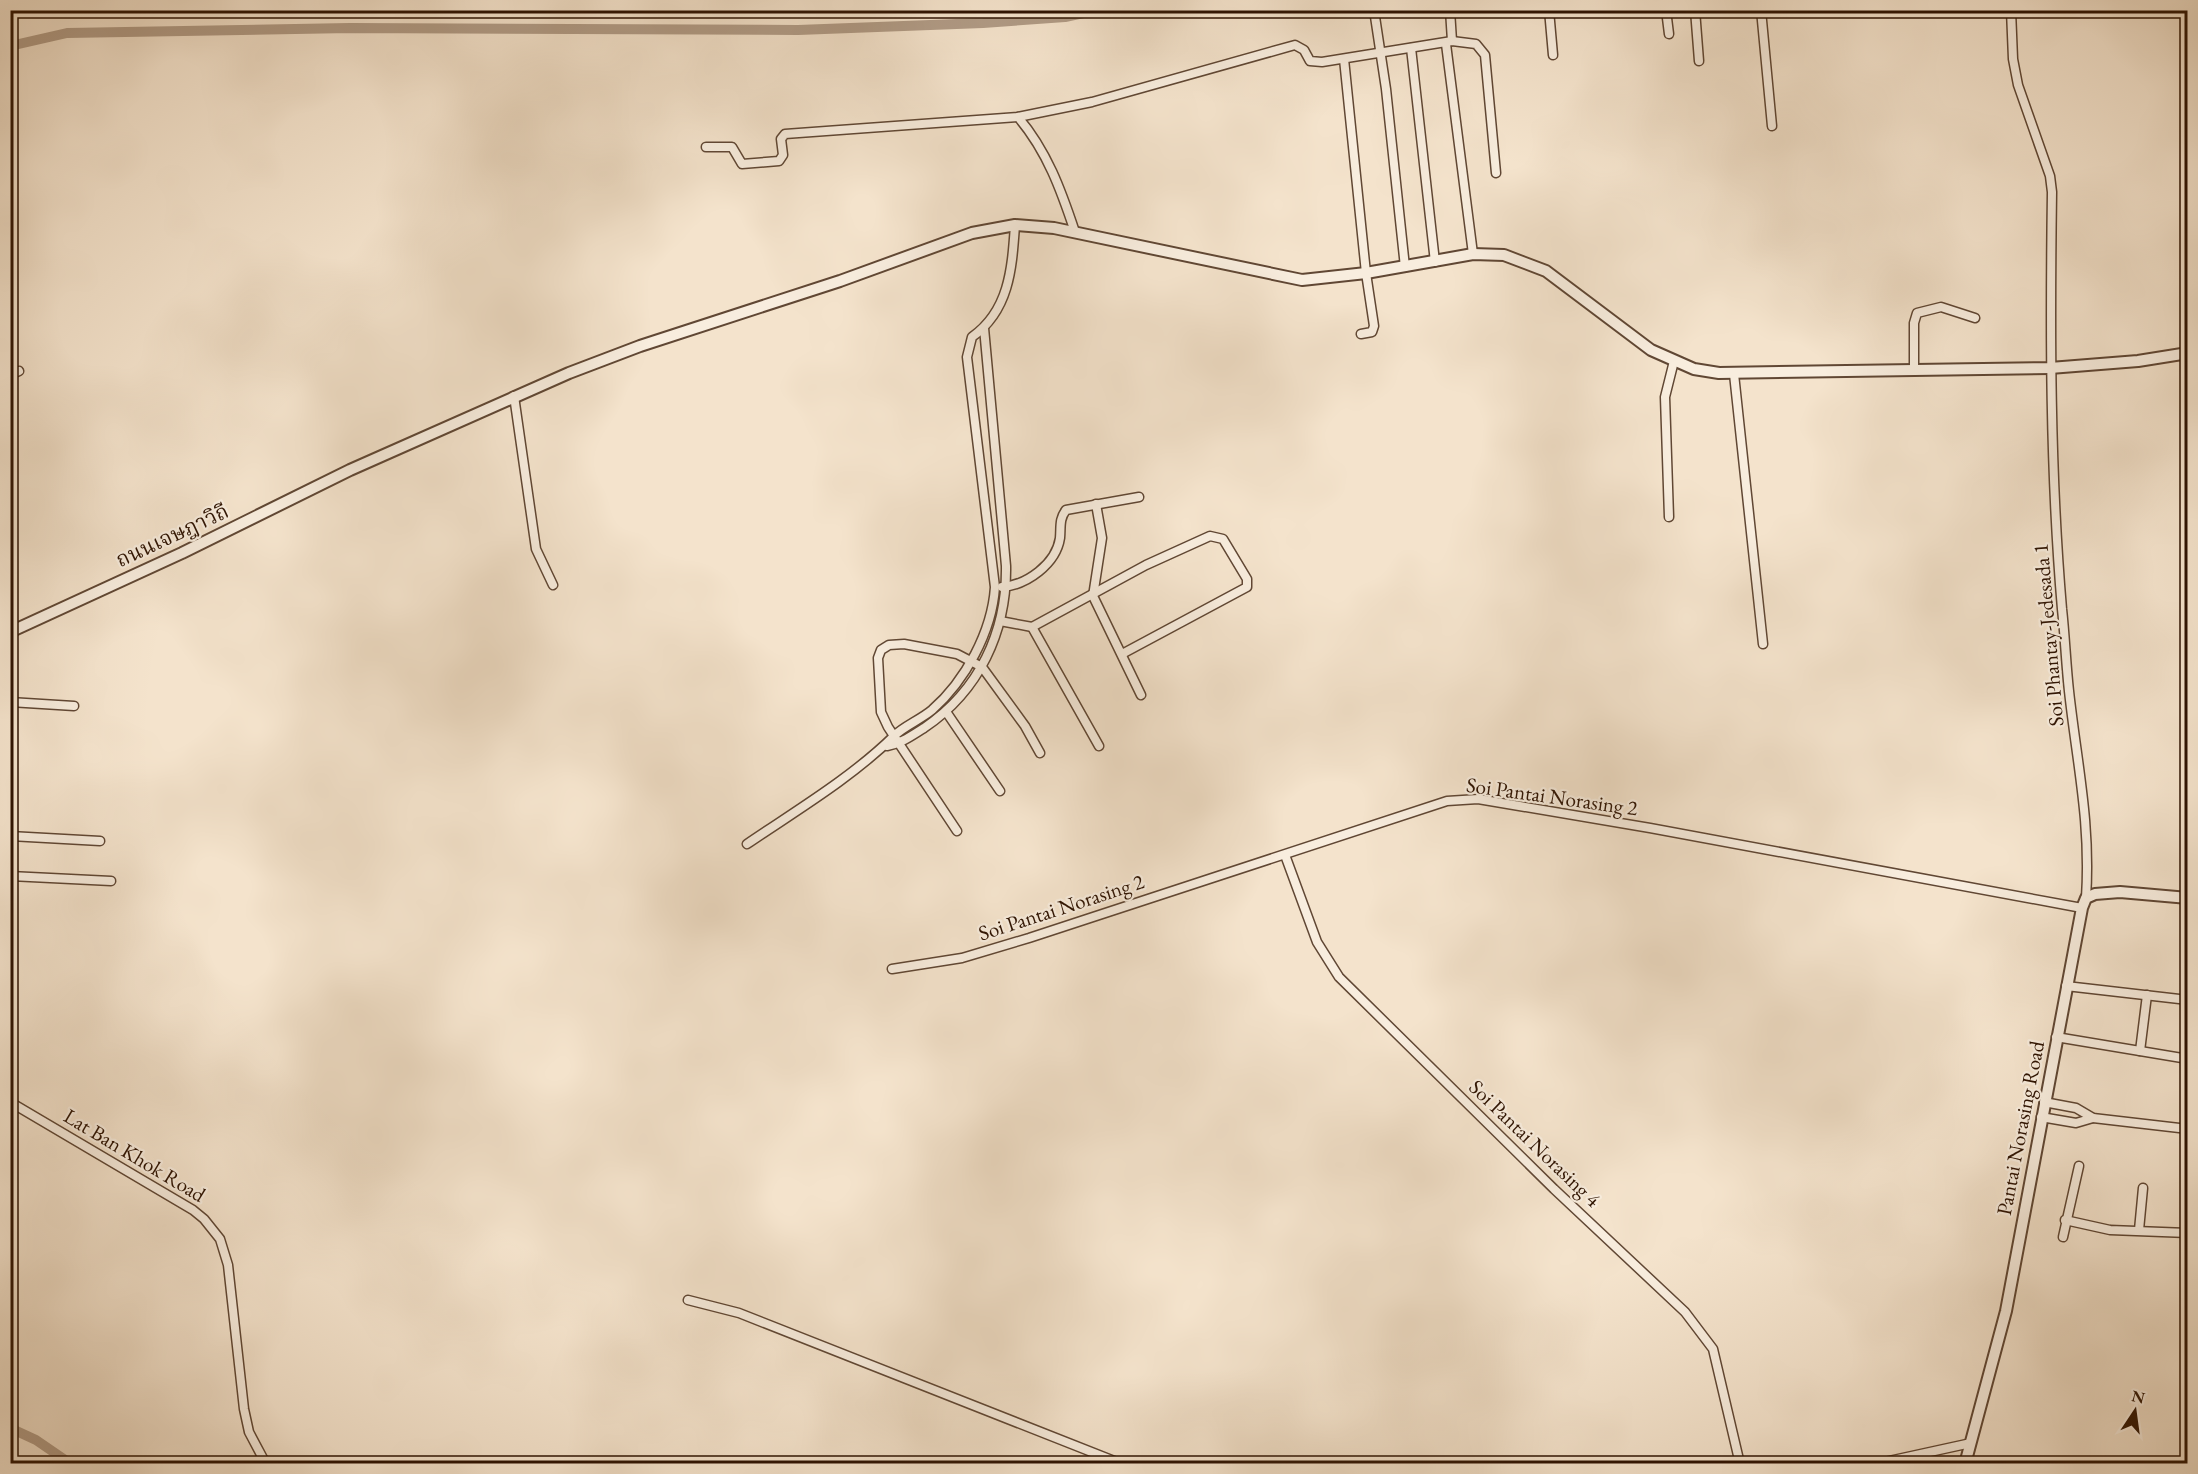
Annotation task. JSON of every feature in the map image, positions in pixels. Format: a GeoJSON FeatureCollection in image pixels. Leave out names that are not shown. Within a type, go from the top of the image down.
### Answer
{"type":"FeatureCollection","features":[{"type":"Feature","properties":{"kind":"street"},"geometry":{"type":"LineString","coordinates":[[1374,10],[1381,51],[1405,267]]}},
{"type":"Feature","properties":{"kind":"street"},"geometry":{"type":"LineString","coordinates":[[1450,10],[1449,43],[1473,254]]}},
{"type":"Feature","properties":{"kind":"street"},"geometry":{"type":"LineString","coordinates":[[1549,10],[1553,55]]}},
{"type":"Feature","properties":{"kind":"street"},"geometry":{"type":"LineString","coordinates":[[1666,10],[1669,34]]}},
{"type":"Feature","properties":{"kind":"street"},"geometry":{"type":"LineString","coordinates":[[1695,10],[1699,61]]}},
{"type":"Feature","properties":{"kind":"street"},"geometry":{"type":"LineString","coordinates":[[1761,10],[1772,126]]}},
{"type":"Feature","properties":{"kind":"street","name":"Soi Phantay-Jedesada 1"},"geometry":{"type":"LineString","coordinates":[[2011,10],[2013,59],[2018,85],[2050,176],[2052,192],[2050,368],[2053,476],[2068,688],[2087,813],[2089,844],[2084,903]]}},
{"type":"Feature","properties":{"kind":"street"},"geometry":{"type":"LineString","coordinates":[[706,147],[732,147],[739,161],[749,165],[779,161],[783,155],[781,139],[785,134],[1018,117],[1092,102],[1295,45],[1304,50],[1310,61],[1344,59],[1381,51],[1449,43],[1476,44],[1485,55],[1496,173]]}},
{"type":"Feature","properties":{"kind":"street"},"geometry":{"type":"LineString","coordinates":[[1411,48],[1435,262]]}},
{"type":"Feature","properties":{"kind":"street"},"geometry":{"type":"LineString","coordinates":[[1344,59],[1366,273],[1374,326],[1372,332],[1361,334]]}},
{"type":"Feature","properties":{"kind":"street"},"geometry":{"type":"LineString","coordinates":[[1018,117],[1036,138],[1051,168],[1061,189],[1074,232]]}},
{"type":"Feature","properties":{"kind":"street"},"geometry":{"type":"LineString","coordinates":[[897,740],[949,693],[971,661],[989,618],[995,587],[967,357],[972,337],[984,328],[1012,276],[1015,225]]}},
{"type":"Feature","properties":{"kind":"street","name":"ถนนเจษฎาวิถี"},"geometry":{"type":"LineString","coordinates":[[10,632],[182,554],[350,470],[514,396],[640,346],[840,281],[972,232],[1015,225],[1074,232],[1286,278],[1317,280],[1473,254],[1504,255],[1546,271],[1651,350],[1694,369],[1734,374],[2050,368],[2138,361],[2187,352]]}},
{"type":"Feature","properties":{"kind":"street"},"geometry":{"type":"LineString","coordinates":[[1914,371],[1914,323],[1917,313],[1941,307],[1975,318]]}},
{"type":"Feature","properties":{"kind":"street"},"geometry":{"type":"LineString","coordinates":[[747,844],[887,746],[947,712],[982,667],[1000,621],[1006,586],[984,328]]}},
{"type":"Feature","properties":{"kind":"street"},"geometry":{"type":"LineString","coordinates":[[1669,517],[1665,397],[1674,361]]}},
{"type":"Feature","properties":{"kind":"street"},"geometry":{"type":"LineString","coordinates":[[1734,374],[1763,644]]}},
{"type":"Feature","properties":{"kind":"street"},"geometry":{"type":"LineString","coordinates":[[514,396],[536,549],[553,585]]}},
{"type":"Feature","properties":{"kind":"street"},"geometry":{"type":"LineString","coordinates":[[995,587],[1018,584],[1050,562],[1057,550],[1060,523],[1066,510],[1139,497]]}},
{"type":"Feature","properties":{"kind":"street"},"geometry":{"type":"LineString","coordinates":[[1096,504],[1102,538],[1093,596],[1141,695]]}},
{"type":"Feature","properties":{"kind":"street"},"geometry":{"type":"LineString","coordinates":[[1000,621],[1032,627],[1093,596],[1146,565],[1210,536],[1223,538],[1247,579],[1247,587],[1122,654]]}},
{"type":"Feature","properties":{"kind":"street"},"geometry":{"type":"LineString","coordinates":[[1032,627],[1099,746]]}},
{"type":"Feature","properties":{"kind":"street"},"geometry":{"type":"LineString","coordinates":[[957,831],[881,712],[878,658],[881,650],[889,645],[904,644],[957,654],[982,667],[1025,726],[1040,753]]}},
{"type":"Feature","properties":{"kind":"street"},"geometry":{"type":"LineString","coordinates":[[10,702],[74,706]]}},
{"type":"Feature","properties":{"kind":"street"},"geometry":{"type":"LineString","coordinates":[[947,712],[1000,790]]}},
{"type":"Feature","properties":{"kind":"street","name":"Soi Pantai Norasing 2"},"geometry":{"type":"LineString","coordinates":[[892,969],[962,958],[1447,801],[1478,799],[2084,903]]}},
{"type":"Feature","properties":{"kind":"street"},"geometry":{"type":"LineString","coordinates":[[10,836],[100,841]]}},
{"type":"Feature","properties":{"kind":"street","name":"Soi Pantai Norasing 4"},"geometry":{"type":"LineString","coordinates":[[1285,855],[1317,942],[1339,977],[1703,1332],[1713,1349],[1740,1464]]}},
{"type":"Feature","properties":{"kind":"street"},"geometry":{"type":"LineString","coordinates":[[10,876],[111,881]]}},
{"type":"Feature","properties":{"kind":"street"},"geometry":{"type":"LineString","coordinates":[[2084,903],[2095,894],[2120,892],[2187,898]]}},
{"type":"Feature","properties":{"kind":"street","name":"Pantai Norasing Road"},"geometry":{"type":"LineString","coordinates":[[1965,1464],[2002,1332],[2056,1037],[2084,903]]}},
{"type":"Feature","properties":{"kind":"street"},"geometry":{"type":"LineString","coordinates":[[2066,986],[2187,1000]]}},
{"type":"Feature","properties":{"kind":"street"},"geometry":{"type":"LineString","coordinates":[[2140,1051],[2147,995]]}},
{"type":"Feature","properties":{"kind":"street"},"geometry":{"type":"LineString","coordinates":[[2056,1037],[2187,1059]]}},
{"type":"Feature","properties":{"kind":"street","name":"Lat Ban Khok Road"},"geometry":{"type":"LineString","coordinates":[[10,1102],[193,1210],[204,1218],[220,1239],[228,1265],[244,1409],[249,1432],[266,1464]]}},
{"type":"Feature","properties":{"kind":"street"},"geometry":{"type":"LineString","coordinates":[[2044,1102],[2076,1108],[2093,1118]]}},
{"type":"Feature","properties":{"kind":"street"},"geometry":{"type":"LineString","coordinates":[[2041,1118],[2076,1123],[2093,1118],[2187,1129]]}},
{"type":"Feature","properties":{"kind":"street"},"geometry":{"type":"LineString","coordinates":[[2063,1237],[2079,1166]]}},
{"type":"Feature","properties":{"kind":"street"},"geometry":{"type":"LineString","coordinates":[[2139,1230],[2143,1188]]}},
{"type":"Feature","properties":{"kind":"street"},"geometry":{"type":"LineString","coordinates":[[2065,1220],[2110,1230],[2187,1233]]}},
{"type":"Feature","properties":{"kind":"street"},"geometry":{"type":"LineString","coordinates":[[688,1300],[739,1313],[1122,1464]]}},
{"type":"Feature","properties":{"kind":"street"},"geometry":{"type":"LineString","coordinates":[[1875,1464],[1971,1443]]}},
{"type":"Feature","properties":{"kind":"waterway"},"geometry":{"type":"LineString","coordinates":[[10,46],[67,33],[350,28],[798,30],[983,23],[1065,17],[1097,10]]}},
{"type":"Feature","properties":{"kind":"waterway"},"geometry":{"type":"LineString","coordinates":[[10,1428],[36,1440],[71,1464]]}}]}
